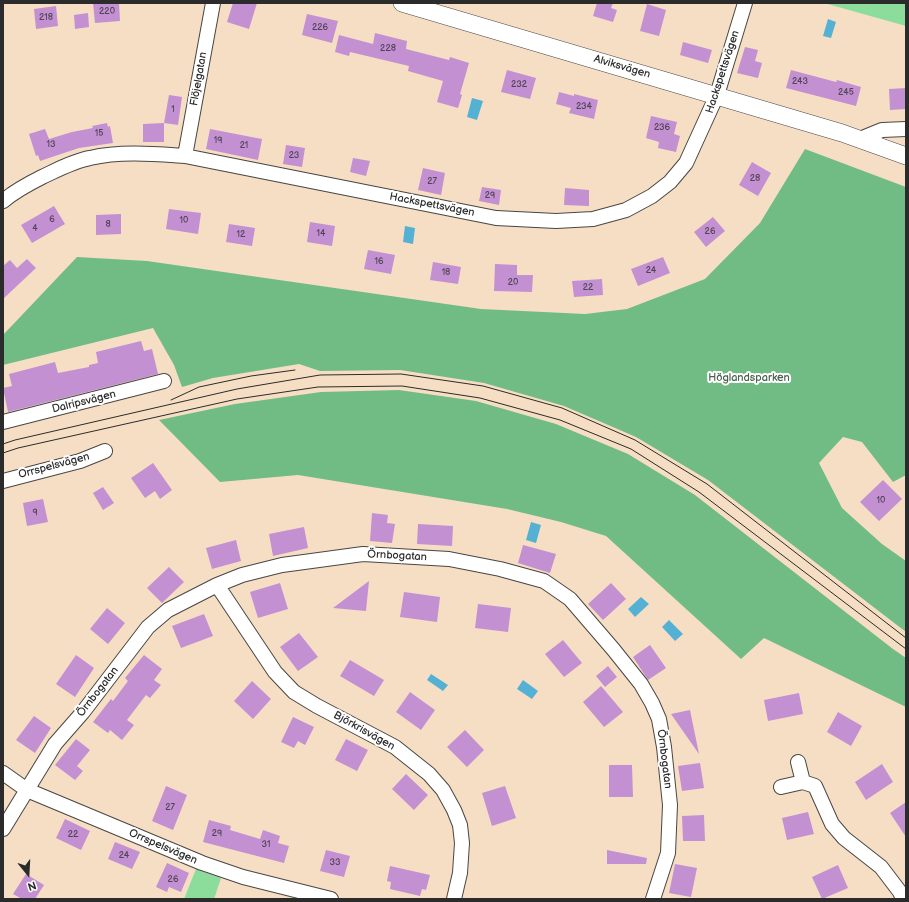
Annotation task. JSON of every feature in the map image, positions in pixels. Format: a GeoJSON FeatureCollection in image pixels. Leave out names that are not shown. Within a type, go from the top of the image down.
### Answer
{"type":"FeatureCollection","features":[{"type":"Feature","properties":{"kind":"street","name":"Flöjelgatan"},"geometry":{"type":"LineString","coordinates":[[185,156],[213,3]]}},
{"type":"Feature","properties":{"kind":"street","name":"Alviksvägen"},"geometry":{"type":"LineString","coordinates":[[402,3],[717,95],[842,133],[906,156]]}},
{"type":"Feature","properties":{"kind":"street","name":"Hackspettsvägen"},"geometry":{"type":"LineString","coordinates":[[3,201],[23,187],[65,166],[90,158],[144,153],[185,156],[496,218],[556,221],[593,219],[626,210],[652,196],[670,182],[686,163],[717,95],[745,3]]}},
{"type":"Feature","properties":{"kind":"street"},"geometry":{"type":"LineString","coordinates":[[860,139],[882,130],[906,129]]}},
{"type":"Feature","properties":{"kind":"street","name":"Dalripsvägen"},"geometry":{"type":"LineString","coordinates":[[3,422],[164,381]]}},
{"type":"Feature","properties":{"kind":"street","name":"Orrspelsvägen"},"geometry":{"type":"LineString","coordinates":[[3,481],[105,452]]}},
{"type":"Feature","properties":{"kind":"street","name":"Örnbogatan"},"geometry":{"type":"LineString","coordinates":[[3,829],[55,744],[83,712],[148,627],[168,610],[216,585],[242,575],[282,566],[364,554],[449,559],[500,569],[544,581],[570,599],[641,684],[659,719],[665,749],[670,805],[668,854],[653,899]]}},
{"type":"Feature","properties":{"kind":"street","name":"Björkrisvägen"},"geometry":{"type":"LineString","coordinates":[[216,585],[275,672],[294,692],[317,706],[395,747],[429,774],[443,790],[460,825],[462,843],[460,872],[454,899]]}},
{"type":"Feature","properties":{"kind":"street"},"geometry":{"type":"LineString","coordinates":[[798,762],[803,782]]}},
{"type":"Feature","properties":{"kind":"street","name":"Orrspelsvägen"},"geometry":{"type":"LineString","coordinates":[[3,772],[27,790],[202,863],[243,877],[331,899]]}},
{"type":"Feature","properties":{"kind":"street"},"geometry":{"type":"LineString","coordinates":[[781,787],[803,782],[815,786],[832,824],[844,838],[881,867],[904,899]]}},
{"type":"Feature","properties":{"kind":"green space"},"geometry":{"type":"Polygon","coordinates":[[[824,3],[906,3],[906,26],[824,3]]]}},
{"type":"Feature","properties":{"kind":"green space","name":"Höglandsparken"},"geometry":{"type":"Polygon","coordinates":[[[805,149],[906,187],[906,475],[893,482],[862,442],[843,437],[819,463],[842,508],[882,544],[906,561],[906,632],[708,480],[636,437],[564,406],[484,383],[400,370],[320,371],[299,364],[213,378],[182,387],[174,365],[153,328],[3,365],[3,335],[77,257],[147,261],[481,309],[585,314],[627,309],[705,279],[760,223],[805,149]]]}},
{"type":"Feature","properties":{"kind":"green space"},"geometry":{"type":"Polygon","coordinates":[[[399,390],[476,401],[556,424],[628,454],[695,495],[906,658],[906,707],[764,638],[741,659],[606,536],[561,522],[507,509],[298,475],[220,482],[159,420],[235,404],[321,392],[399,390]]]}},
{"type":"Feature","properties":{"kind":"green space"},"geometry":{"type":"Polygon","coordinates":[[[196,869],[221,878],[214,899],[184,899],[196,869]]]}},
{"type":"Feature","properties":{"kind":"water"},"geometry":{"type":"Polygon","coordinates":[[[828,19],[836,22],[831,38],[823,36],[828,19]]]}},
{"type":"Feature","properties":{"kind":"water"},"geometry":{"type":"Polygon","coordinates":[[[472,98],[483,101],[477,120],[467,117],[472,98]]]}},
{"type":"Feature","properties":{"kind":"water"},"geometry":{"type":"Polygon","coordinates":[[[405,226],[415,228],[413,244],[403,242],[405,226]]]}},
{"type":"Feature","properties":{"kind":"water"},"geometry":{"type":"Polygon","coordinates":[[[531,522],[541,525],[536,543],[526,540],[531,522]]]}},
{"type":"Feature","properties":{"kind":"water"},"geometry":{"type":"Polygon","coordinates":[[[641,597],[649,604],[635,617],[628,609],[641,597]]]}},
{"type":"Feature","properties":{"kind":"water"},"geometry":{"type":"Polygon","coordinates":[[[669,620],[683,634],[675,641],[662,627],[669,620]]]}},
{"type":"Feature","properties":{"kind":"water"},"geometry":{"type":"Polygon","coordinates":[[[431,674],[448,685],[443,691],[427,680],[431,674]]]}},
{"type":"Feature","properties":{"kind":"water"},"geometry":{"type":"Polygon","coordinates":[[[523,680],[538,691],[532,699],[517,689],[523,680]]]}},
{"type":"Feature","properties":{"kind":"building"},"geometry":{"type":"Polygon","coordinates":[[[93,3],[119,3],[120,21],[95,23],[93,3]]]}},
{"type":"Feature","properties":{"kind":"building"},"geometry":{"type":"Polygon","coordinates":[[[233,3],[257,3],[249,29],[227,22],[233,3]]]}},
{"type":"Feature","properties":{"kind":"building"},"geometry":{"type":"Polygon","coordinates":[[[597,3],[613,3],[611,8],[617,10],[613,22],[593,16],[597,3]]]}},
{"type":"Feature","properties":{"kind":"building"},"geometry":{"type":"Polygon","coordinates":[[[647,4],[666,10],[659,36],[640,31],[647,4]]]}},
{"type":"Feature","properties":{"kind":"building"},"geometry":{"type":"Polygon","coordinates":[[[56,6],[58,26],[36,29],[34,9],[56,6]]]}},
{"type":"Feature","properties":{"kind":"building"},"geometry":{"type":"Polygon","coordinates":[[[88,13],[89,27],[75,29],[74,15],[88,13]]]}},
{"type":"Feature","properties":{"kind":"building"},"geometry":{"type":"Polygon","coordinates":[[[307,14],[338,21],[332,43],[302,35],[307,14]]]}},
{"type":"Feature","properties":{"kind":"building"},"geometry":{"type":"Polygon","coordinates":[[[375,33],[407,41],[406,49],[449,60],[450,57],[469,63],[460,94],[462,95],[458,108],[437,102],[443,81],[408,71],[409,66],[350,52],[349,56],[335,52],[339,35],[373,44],[375,33]]]}},
{"type":"Feature","properties":{"kind":"building"},"geometry":{"type":"Polygon","coordinates":[[[683,42],[712,50],[708,63],[680,55],[683,42]]]}},
{"type":"Feature","properties":{"kind":"building"},"geometry":{"type":"Polygon","coordinates":[[[745,47],[758,50],[755,61],[762,63],[758,78],[737,73],[745,47]]]}},
{"type":"Feature","properties":{"kind":"building"},"geometry":{"type":"Polygon","coordinates":[[[507,70],[536,78],[530,99],[501,92],[507,70]]]}},
{"type":"Feature","properties":{"kind":"building"},"geometry":{"type":"Polygon","coordinates":[[[791,70],[861,87],[856,106],[786,88],[791,70]]]}},
{"type":"Feature","properties":{"kind":"building"},"geometry":{"type":"Polygon","coordinates":[[[906,88],[906,109],[890,110],[889,89],[906,88]]]}},
{"type":"Feature","properties":{"kind":"building"},"geometry":{"type":"Polygon","coordinates":[[[559,92],[598,100],[594,119],[569,113],[571,108],[556,104],[559,92]]]}},
{"type":"Feature","properties":{"kind":"building"},"geometry":{"type":"Polygon","coordinates":[[[169,95],[182,97],[178,125],[164,123],[169,95]]]}},
{"type":"Feature","properties":{"kind":"building"},"geometry":{"type":"Polygon","coordinates":[[[651,116],[677,122],[674,134],[680,136],[676,152],[658,148],[659,142],[646,138],[651,116]]]}},
{"type":"Feature","properties":{"kind":"building"},"geometry":{"type":"Polygon","coordinates":[[[107,123],[108,127],[110,126],[113,143],[79,148],[40,161],[38,155],[36,156],[29,134],[45,129],[49,139],[107,123]]]}},
{"type":"Feature","properties":{"kind":"building"},"geometry":{"type":"Polygon","coordinates":[[[164,123],[164,142],[143,142],[143,124],[164,123]]]}},
{"type":"Feature","properties":{"kind":"building"},"geometry":{"type":"Polygon","coordinates":[[[210,129],[262,139],[258,160],[206,149],[210,129]]]}},
{"type":"Feature","properties":{"kind":"building"},"geometry":{"type":"Polygon","coordinates":[[[286,145],[305,148],[302,167],[283,164],[286,145]]]}},
{"type":"Feature","properties":{"kind":"building"},"geometry":{"type":"Polygon","coordinates":[[[353,158],[370,161],[366,176],[350,172],[353,158]]]}},
{"type":"Feature","properties":{"kind":"building"},"geometry":{"type":"Polygon","coordinates":[[[752,162],[771,173],[758,196],[739,185],[752,162]]]}},
{"type":"Feature","properties":{"kind":"building"},"geometry":{"type":"Polygon","coordinates":[[[423,168],[445,173],[441,195],[418,190],[423,168]]]}},
{"type":"Feature","properties":{"kind":"building"},"geometry":{"type":"Polygon","coordinates":[[[482,187],[501,190],[499,205],[479,201],[482,187]]]}},
{"type":"Feature","properties":{"kind":"building"},"geometry":{"type":"Polygon","coordinates":[[[565,188],[589,190],[589,206],[564,205],[565,188]]]}},
{"type":"Feature","properties":{"kind":"building"},"geometry":{"type":"Polygon","coordinates":[[[54,206],[65,224],[32,243],[21,225],[54,206]]]}},
{"type":"Feature","properties":{"kind":"building"},"geometry":{"type":"Polygon","coordinates":[[[169,209],[201,213],[198,234],[166,229],[169,209]]]}},
{"type":"Feature","properties":{"kind":"building"},"geometry":{"type":"Polygon","coordinates":[[[121,214],[121,234],[96,235],[96,215],[121,214]]]}},
{"type":"Feature","properties":{"kind":"building"},"geometry":{"type":"Polygon","coordinates":[[[713,217],[725,231],[706,247],[694,232],[713,217]]]}},
{"type":"Feature","properties":{"kind":"building"},"geometry":{"type":"Polygon","coordinates":[[[310,222],[335,226],[332,246],[307,242],[310,222]]]}},
{"type":"Feature","properties":{"kind":"building"},"geometry":{"type":"Polygon","coordinates":[[[229,224],[255,228],[252,246],[226,242],[229,224]]]}},
{"type":"Feature","properties":{"kind":"building"},"geometry":{"type":"Polygon","coordinates":[[[368,250],[395,255],[391,274],[364,269],[368,250]]]}},
{"type":"Feature","properties":{"kind":"building"},"geometry":{"type":"Polygon","coordinates":[[[663,257],[670,273],[638,286],[631,269],[663,257]]]}},
{"type":"Feature","properties":{"kind":"building"},"geometry":{"type":"Polygon","coordinates":[[[27,259],[36,268],[3,299],[3,266],[10,260],[17,268],[27,259]]]}},
{"type":"Feature","properties":{"kind":"building"},"geometry":{"type":"Polygon","coordinates":[[[433,262],[461,267],[458,284],[430,280],[433,262]]]}},
{"type":"Feature","properties":{"kind":"building"},"geometry":{"type":"Polygon","coordinates":[[[495,264],[517,265],[517,275],[533,275],[532,292],[494,291],[495,264]]]}},
{"type":"Feature","properties":{"kind":"building"},"geometry":{"type":"Polygon","coordinates":[[[602,279],[603,295],[574,297],[572,281],[602,279]]]}},
{"type":"Feature","properties":{"kind":"building"},"geometry":{"type":"Polygon","coordinates":[[[141,341],[144,351],[152,349],[158,374],[8,412],[3,388],[12,386],[9,374],[55,362],[58,373],[89,367],[89,365],[98,363],[96,352],[141,341]]]}},
{"type":"Feature","properties":{"kind":"building"},"geometry":{"type":"Polygon","coordinates":[[[153,463],[172,490],[160,499],[155,491],[145,498],[131,478],[153,463]]]}},
{"type":"Feature","properties":{"kind":"building"},"geometry":{"type":"Polygon","coordinates":[[[883,480],[902,499],[879,521],[860,502],[883,480]]]}},
{"type":"Feature","properties":{"kind":"building"},"geometry":{"type":"Polygon","coordinates":[[[103,487],[114,503],[103,510],[93,493],[103,487]]]}},
{"type":"Feature","properties":{"kind":"building"},"geometry":{"type":"Polygon","coordinates":[[[43,499],[48,522],[27,526],[23,503],[43,499]]]}},
{"type":"Feature","properties":{"kind":"building"},"geometry":{"type":"Polygon","coordinates":[[[372,513],[388,515],[387,523],[395,524],[392,543],[370,541],[372,513]]]}},
{"type":"Feature","properties":{"kind":"building"},"geometry":{"type":"Polygon","coordinates":[[[418,524],[453,526],[452,546],[417,544],[418,524]]]}},
{"type":"Feature","properties":{"kind":"building"},"geometry":{"type":"Polygon","coordinates":[[[304,527],[308,548],[273,556],[269,534],[304,527]]]}},
{"type":"Feature","properties":{"kind":"building"},"geometry":{"type":"Polygon","coordinates":[[[236,540],[241,561],[212,569],[206,548],[236,540]]]}},
{"type":"Feature","properties":{"kind":"building"},"geometry":{"type":"Polygon","coordinates":[[[523,545],[556,554],[550,573],[518,563],[523,545]]]}},
{"type":"Feature","properties":{"kind":"building"},"geometry":{"type":"Polygon","coordinates":[[[169,567],[184,582],[162,603],[147,588],[169,567]]]}},
{"type":"Feature","properties":{"kind":"building"},"geometry":{"type":"Polygon","coordinates":[[[369,581],[366,611],[333,608],[369,581]]]}},
{"type":"Feature","properties":{"kind":"building"},"geometry":{"type":"Polygon","coordinates":[[[280,583],[288,609],[258,618],[250,592],[280,583]]]}},
{"type":"Feature","properties":{"kind":"building"},"geometry":{"type":"Polygon","coordinates":[[[611,583],[626,599],[603,620],[588,604],[611,583]]]}},
{"type":"Feature","properties":{"kind":"building"},"geometry":{"type":"Polygon","coordinates":[[[404,592],[440,597],[437,622],[400,617],[404,592]]]}},
{"type":"Feature","properties":{"kind":"building"},"geometry":{"type":"Polygon","coordinates":[[[478,604],[511,608],[508,632],[475,628],[478,604]]]}},
{"type":"Feature","properties":{"kind":"building"},"geometry":{"type":"Polygon","coordinates":[[[107,608],[125,623],[108,644],[90,629],[107,608]]]}},
{"type":"Feature","properties":{"kind":"building"},"geometry":{"type":"Polygon","coordinates":[[[204,614],[213,636],[181,648],[172,626],[204,614]]]}},
{"type":"Feature","properties":{"kind":"building"},"geometry":{"type":"Polygon","coordinates":[[[299,633],[318,657],[298,671],[280,647],[299,633]]]}},
{"type":"Feature","properties":{"kind":"building"},"geometry":{"type":"Polygon","coordinates":[[[563,640],[582,663],[564,677],[545,654],[563,640]]]}},
{"type":"Feature","properties":{"kind":"building"},"geometry":{"type":"Polygon","coordinates":[[[650,645],[666,668],[648,680],[633,657],[650,645]]]}},
{"type":"Feature","properties":{"kind":"building"},"geometry":{"type":"Polygon","coordinates":[[[76,655],[94,668],[75,697],[56,684],[76,655]]]}},
{"type":"Feature","properties":{"kind":"building"},"geometry":{"type":"Polygon","coordinates":[[[144,655],[162,669],[154,680],[161,685],[150,698],[146,695],[127,720],[134,725],[122,740],[110,730],[108,733],[93,722],[111,699],[113,701],[128,681],[125,678],[144,655]]]}},
{"type":"Feature","properties":{"kind":"building"},"geometry":{"type":"Polygon","coordinates":[[[350,660],[384,680],[374,696],[340,676],[350,660]]]}},
{"type":"Feature","properties":{"kind":"building"},"geometry":{"type":"Polygon","coordinates":[[[608,666],[617,677],[605,687],[596,676],[608,666]]]}},
{"type":"Feature","properties":{"kind":"building"},"geometry":{"type":"Polygon","coordinates":[[[252,681],[271,699],[253,719],[234,701],[252,681]]]}},
{"type":"Feature","properties":{"kind":"building"},"geometry":{"type":"Polygon","coordinates":[[[601,686],[623,712],[604,727],[583,702],[601,686]]]}},
{"type":"Feature","properties":{"kind":"building"},"geometry":{"type":"Polygon","coordinates":[[[410,692],[435,710],[421,730],[396,712],[410,692]]]}},
{"type":"Feature","properties":{"kind":"building"},"geometry":{"type":"Polygon","coordinates":[[[799,693],[803,714],[768,721],[764,700],[799,693]]]}},
{"type":"Feature","properties":{"kind":"building"},"geometry":{"type":"Polygon","coordinates":[[[690,710],[699,754],[671,714],[690,710]]]}},
{"type":"Feature","properties":{"kind":"building"},"geometry":{"type":"Polygon","coordinates":[[[838,712],[862,726],[851,746],[827,732],[838,712]]]}},
{"type":"Feature","properties":{"kind":"building"},"geometry":{"type":"Polygon","coordinates":[[[34,716],[51,728],[35,753],[16,740],[34,716]]]}},
{"type":"Feature","properties":{"kind":"building"},"geometry":{"type":"Polygon","coordinates":[[[293,717],[314,727],[305,745],[298,741],[294,748],[281,742],[293,717]]]}},
{"type":"Feature","properties":{"kind":"building"},"geometry":{"type":"Polygon","coordinates":[[[465,730],[484,750],[467,767],[447,747],[465,730]]]}},
{"type":"Feature","properties":{"kind":"building"},"geometry":{"type":"Polygon","coordinates":[[[76,739],[90,750],[77,766],[83,771],[75,780],[55,765],[76,739]]]}},
{"type":"Feature","properties":{"kind":"building"},"geometry":{"type":"Polygon","coordinates":[[[346,739],[368,750],[357,771],[335,760],[346,739]]]}},
{"type":"Feature","properties":{"kind":"building"},"geometry":{"type":"Polygon","coordinates":[[[700,763],[704,788],[682,791],[678,766],[700,763]]]}},
{"type":"Feature","properties":{"kind":"building"},"geometry":{"type":"Polygon","coordinates":[[[882,764],[893,782],[866,800],[855,782],[882,764]]]}},
{"type":"Feature","properties":{"kind":"building"},"geometry":{"type":"Polygon","coordinates":[[[609,765],[632,765],[633,797],[609,797],[609,765]]]}},
{"type":"Feature","properties":{"kind":"building"},"geometry":{"type":"Polygon","coordinates":[[[406,774],[428,795],[414,810],[392,789],[406,774]]]}},
{"type":"Feature","properties":{"kind":"building"},"geometry":{"type":"Polygon","coordinates":[[[166,786],[187,795],[173,830],[152,821],[166,786]]]}},
{"type":"Feature","properties":{"kind":"building"},"geometry":{"type":"Polygon","coordinates":[[[505,786],[516,818],[492,826],[482,793],[505,786]]]}},
{"type":"Feature","properties":{"kind":"building"},"geometry":{"type":"Polygon","coordinates":[[[906,802],[906,837],[890,813],[906,802]]]}},
{"type":"Feature","properties":{"kind":"building"},"geometry":{"type":"Polygon","coordinates":[[[808,812],[814,834],[787,840],[782,818],[808,812]]]}},
{"type":"Feature","properties":{"kind":"building"},"geometry":{"type":"Polygon","coordinates":[[[704,815],[705,841],[683,841],[682,816],[704,815]]]}},
{"type":"Feature","properties":{"kind":"building"},"geometry":{"type":"Polygon","coordinates":[[[65,819],[90,831],[81,850],[56,838],[65,819]]]}},
{"type":"Feature","properties":{"kind":"building"},"geometry":{"type":"Polygon","coordinates":[[[209,820],[231,826],[230,830],[260,839],[263,830],[280,836],[278,843],[289,846],[284,863],[203,842],[209,820]]]}},
{"type":"Feature","properties":{"kind":"building"},"geometry":{"type":"Polygon","coordinates":[[[115,842],[140,852],[132,869],[108,859],[115,842]]]}},
{"type":"Feature","properties":{"kind":"building"},"geometry":{"type":"Polygon","coordinates":[[[326,850],[350,856],[344,877],[320,871],[326,850]]]}},
{"type":"Feature","properties":{"kind":"building"},"geometry":{"type":"Polygon","coordinates":[[[607,850],[647,858],[646,864],[607,864],[607,850]]]}},
{"type":"Feature","properties":{"kind":"building"},"geometry":{"type":"Polygon","coordinates":[[[167,863],[189,873],[181,892],[169,887],[167,892],[156,887],[167,863]]]}},
{"type":"Feature","properties":{"kind":"building"},"geometry":{"type":"Polygon","coordinates":[[[675,864],[697,868],[691,897],[669,893],[675,864]]]}},
{"type":"Feature","properties":{"kind":"building"},"geometry":{"type":"Polygon","coordinates":[[[838,865],[848,888],[822,899],[812,877],[838,865]]]}},
{"type":"Feature","properties":{"kind":"building"},"geometry":{"type":"Polygon","coordinates":[[[390,866],[430,875],[426,890],[422,889],[420,896],[390,889],[391,882],[387,881],[390,866]]]}},
{"type":"Feature","properties":{"kind":"building"},"geometry":{"type":"Polygon","coordinates":[[[26,874],[44,885],[35,899],[22,899],[13,894],[26,874]]]}},
{"type":"Feature","properties":{"kind":"tram line"},"geometry":{"type":"LineString","coordinates":[[171,400],[199,387],[251,376],[295,370]]}},
{"type":"Feature","properties":{"kind":"tram line"},"geometry":{"type":"LineString","coordinates":[[3,444],[237,389],[320,375],[401,374],[483,386],[562,408],[635,440],[707,484],[906,638]]}},
{"type":"Feature","properties":{"kind":"tram line"},"geometry":{"type":"LineString","coordinates":[[3,453],[18,448],[237,399],[318,387],[402,386],[480,398],[560,420],[631,449],[699,492],[906,649]]}}]}
